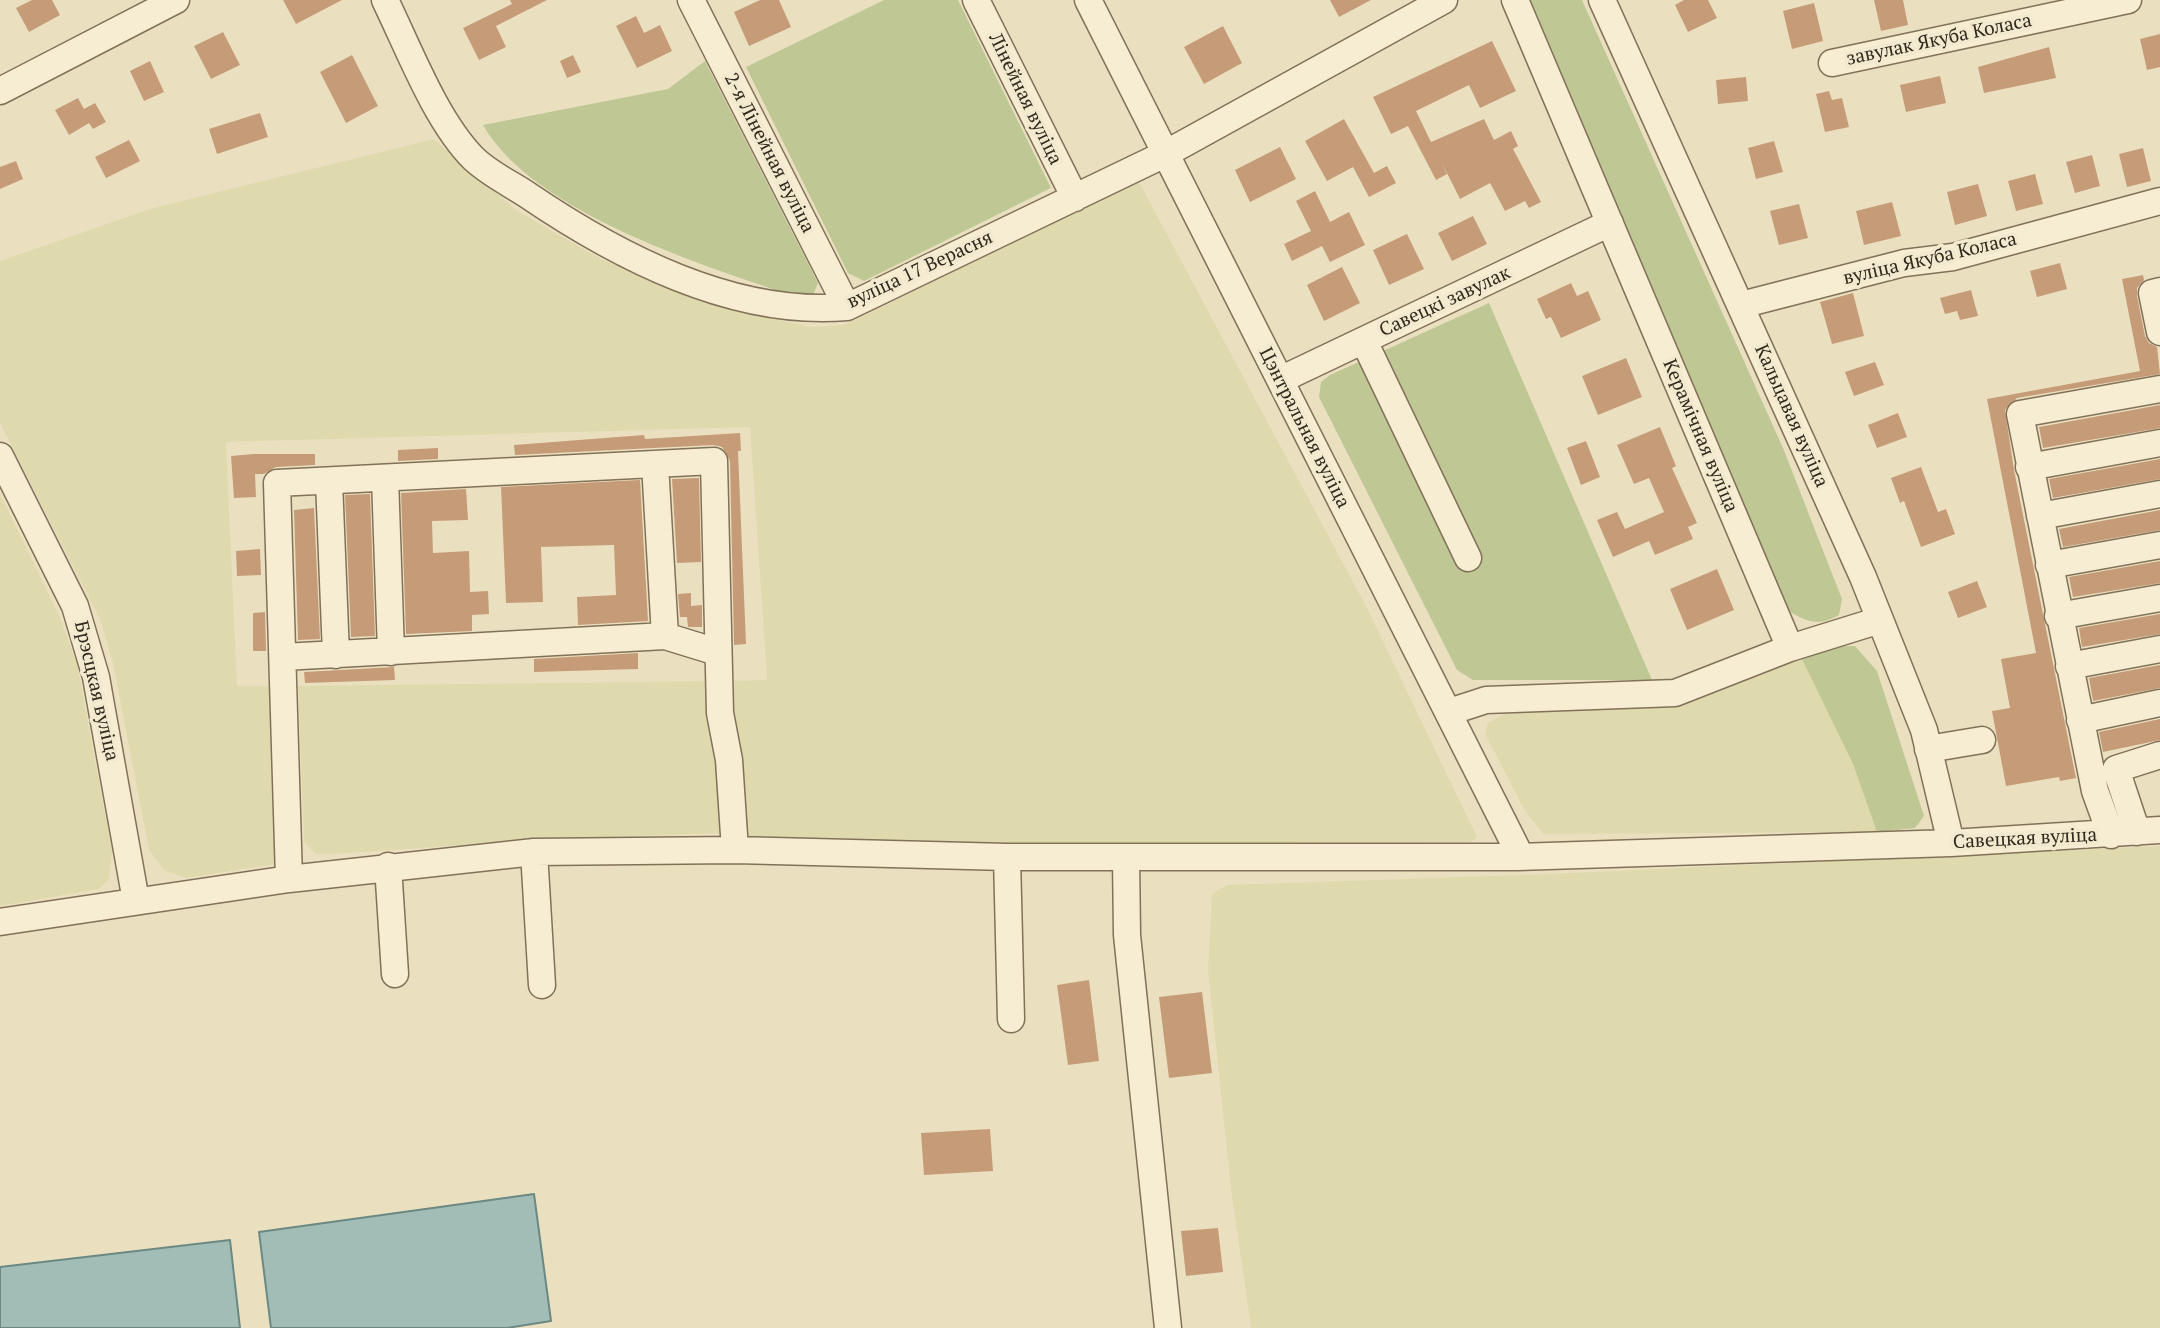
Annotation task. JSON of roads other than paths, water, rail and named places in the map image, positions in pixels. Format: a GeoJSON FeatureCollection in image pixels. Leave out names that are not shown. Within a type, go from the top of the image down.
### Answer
{"type":"FeatureCollection","features":[{"type":"Feature","properties":{"kind":"street"},"geometry":{"type":"LineString","coordinates":[[0,91],[176,0]]}},
{"type":"Feature","properties":{"kind":"street","name":"вуліца 17 Верасня"},"geometry":{"type":"LineString","coordinates":[[385,0],[448,124],[474,159],[561,218],[654,268],[749,300],[817,309],[847,307],[1165,155],[1444,0]]}},
{"type":"Feature","properties":{"kind":"street","name":"2-я Лінейная вуліца"},"geometry":{"type":"LineString","coordinates":[[691,0],[847,307]]}},
{"type":"Feature","properties":{"kind":"street","name":"Лінейная вуліца"},"geometry":{"type":"LineString","coordinates":[[976,0],[1074,198]]}},
{"type":"Feature","properties":{"kind":"street","name":"Цэнтральная вуліца"},"geometry":{"type":"LineString","coordinates":[[1088,0],[1449,712],[1516,847],[1517,857]]}},
{"type":"Feature","properties":{"kind":"street","name":"Керамічная вуліца"},"geometry":{"type":"LineString","coordinates":[[1515,0],[1790,648]]}},
{"type":"Feature","properties":{"kind":"street","name":"Кальцавая вуліца"},"geometry":{"type":"LineString","coordinates":[[1602,0],[1880,620],[1928,749],[1951,843]]}},
{"type":"Feature","properties":{"kind":"street","name":"завулак Якуба Коласа"},"geometry":{"type":"LineString","coordinates":[[1832,63],[2129,0]]}},
{"type":"Feature","properties":{"kind":"street","name":"вуліца Якуба Коласа"},"geometry":{"type":"LineString","coordinates":[[1741,305],[1904,263],[1953,257],[2160,201]]}},
{"type":"Feature","properties":{"kind":"street","name":"Савецкі завулак"},"geometry":{"type":"LineString","coordinates":[[1280,380],[1610,223]]}},
{"type":"Feature","properties":{"kind":"street"},"geometry":{"type":"LineString","coordinates":[[2160,291],[2152,293],[2160,332]]}},
{"type":"Feature","properties":{"kind":"street"},"geometry":{"type":"LineString","coordinates":[[1363,341],[1468,558]]}},
{"type":"Feature","properties":{"kind":"street"},"geometry":{"type":"LineString","coordinates":[[2136,832],[2095,791],[2058,616],[2020,414],[2160,389]]}},
{"type":"Feature","properties":{"kind":"street"},"geometry":{"type":"LineString","coordinates":[[2029,467],[2160,443]]}},
{"type":"Feature","properties":{"kind":"street","name":"Брэсцкая вуліца"},"geometry":{"type":"LineString","coordinates":[[0,456],[75,606],[96,677],[136,901]]}},
{"type":"Feature","properties":{"kind":"street"},"geometry":{"type":"LineString","coordinates":[[289,879],[277,483],[714,461],[720,713],[729,760],[735,850]]}},
{"type":"Feature","properties":{"kind":"street"},"geometry":{"type":"LineString","coordinates":[[655,464],[665,636]]}},
{"type":"Feature","properties":{"kind":"street"},"geometry":{"type":"LineString","coordinates":[[385,478],[391,652]]}},
{"type":"Feature","properties":{"kind":"street"},"geometry":{"type":"LineString","coordinates":[[329,481],[336,655]]}},
{"type":"Feature","properties":{"kind":"street"},"geometry":{"type":"LineString","coordinates":[[2040,516],[2160,495]]}},
{"type":"Feature","properties":{"kind":"street"},"geometry":{"type":"LineString","coordinates":[[2049,565],[2160,545]]}},
{"type":"Feature","properties":{"kind":"street"},"geometry":{"type":"LineString","coordinates":[[2058,616],[2160,598]]}},
{"type":"Feature","properties":{"kind":"street"},"geometry":{"type":"LineString","coordinates":[[1449,712],[1486,700],[1675,693],[1790,648],[1880,620]]}},
{"type":"Feature","properties":{"kind":"street"},"geometry":{"type":"LineString","coordinates":[[283,657],[665,636],[717,652]]}},
{"type":"Feature","properties":{"kind":"street"},"geometry":{"type":"LineString","coordinates":[[2069,666],[2160,649]]}},
{"type":"Feature","properties":{"kind":"street"},"geometry":{"type":"LineString","coordinates":[[2080,720],[2160,702]]}},
{"type":"Feature","properties":{"kind":"street"},"geometry":{"type":"LineString","coordinates":[[1928,749],[1983,740]]}},
{"type":"Feature","properties":{"kind":"street"},"geometry":{"type":"LineString","coordinates":[[2136,832],[2116,769],[2160,755]]}},
{"type":"Feature","properties":{"kind":"street","name":"Савецкая вуліца"},"geometry":{"type":"LineString","coordinates":[[0,922],[388,866],[534,852],[735,850],[1007,857],[1517,857],[1951,843],[2136,832]]}},
{"type":"Feature","properties":{"kind":"street"},"geometry":{"type":"LineString","coordinates":[[534,852],[542,985]]}},
{"type":"Feature","properties":{"kind":"street"},"geometry":{"type":"LineString","coordinates":[[1007,857],[1011,1019]]}},
{"type":"Feature","properties":{"kind":"street"},"geometry":{"type":"LineString","coordinates":[[1126,858],[1127,935],[1168,1328]]}},
{"type":"Feature","properties":{"kind":"street"},"geometry":{"type":"LineString","coordinates":[[388,866],[395,974]]}},
{"type":"Feature","properties":{"kind":"water"},"geometry":{"type":"Polygon","coordinates":[[[534,1194],[551,1321],[507,1328],[271,1328],[259,1232],[534,1194]]]}},
{"type":"Feature","properties":{"kind":"water"},"geometry":{"type":"Polygon","coordinates":[[[230,1240],[240,1328],[0,1328],[0,1267],[230,1240]]]}}]}
